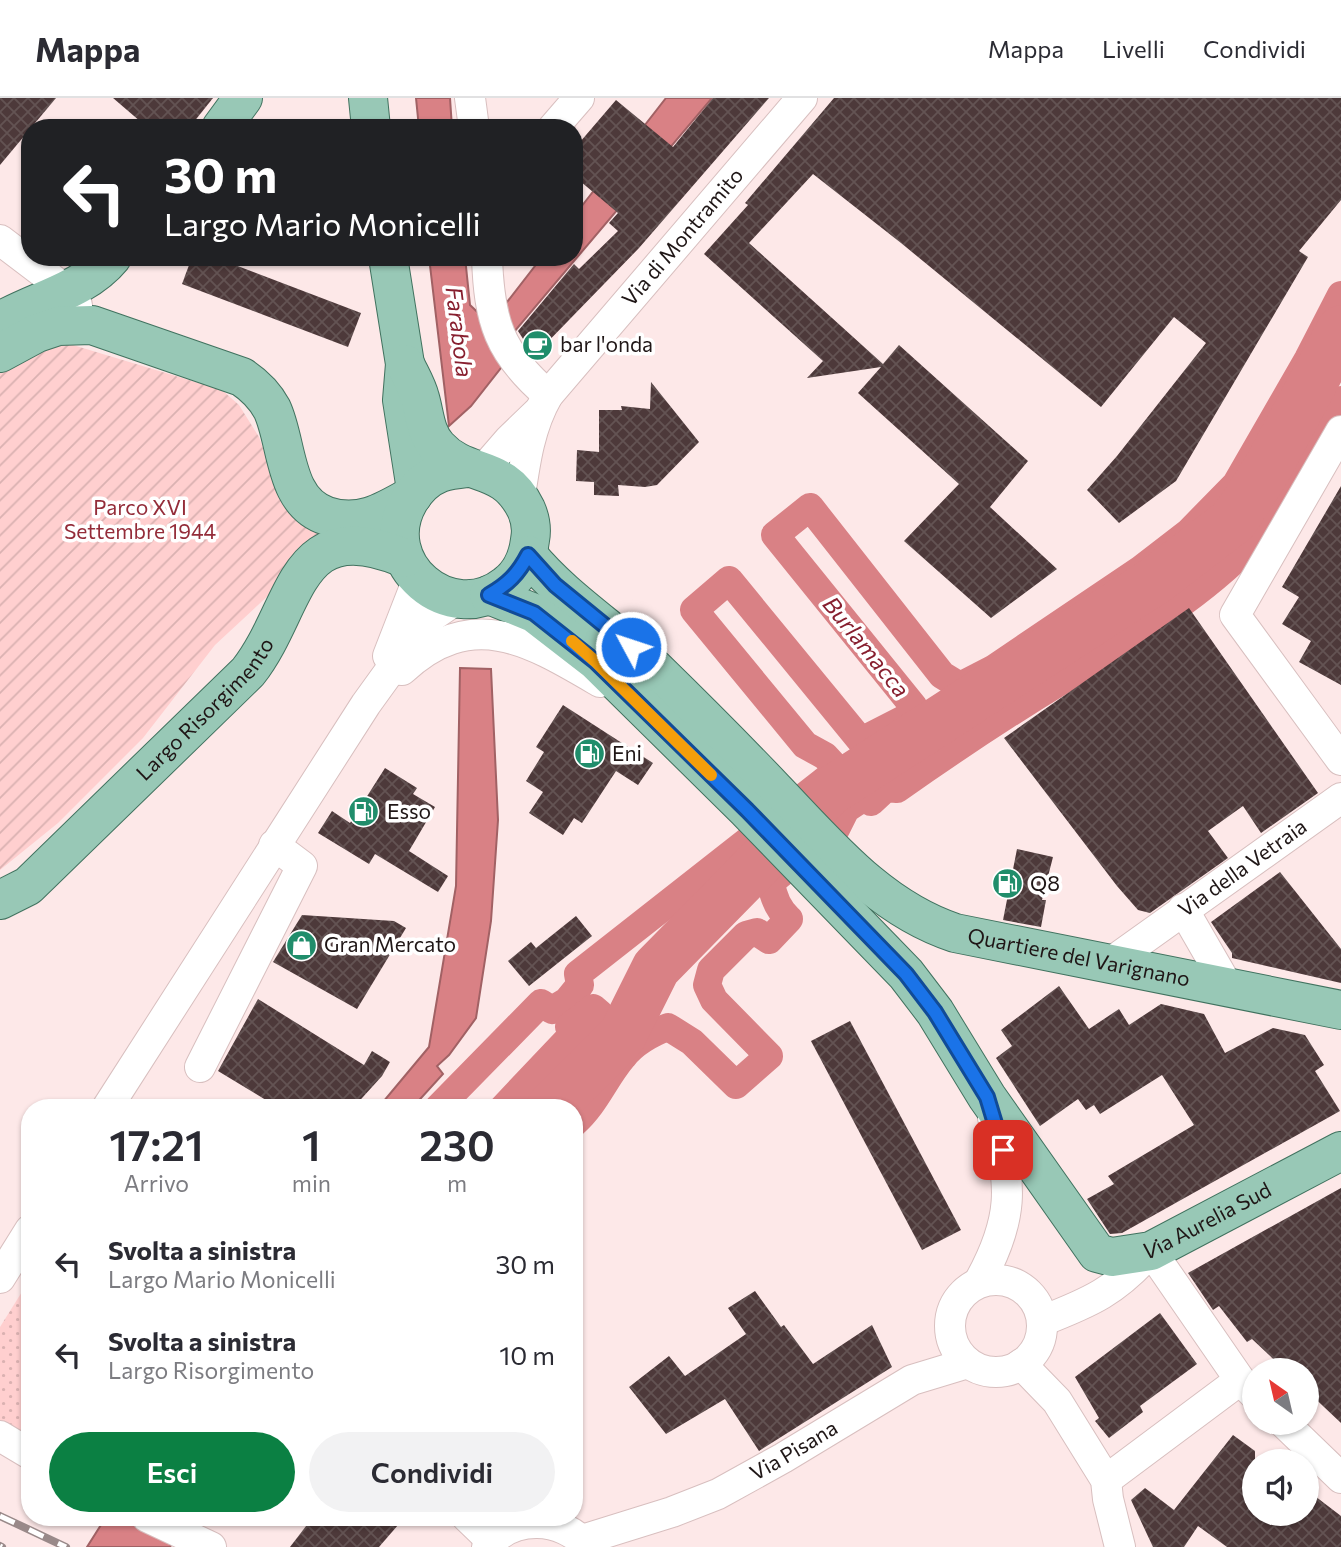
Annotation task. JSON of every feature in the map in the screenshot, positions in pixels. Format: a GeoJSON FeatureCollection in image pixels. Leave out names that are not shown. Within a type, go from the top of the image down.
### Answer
{"type":"FeatureCollection","features":[{"type":"Feature","properties":{"kind":"main road"},"geometry":{"type":"LineString","coordinates":[[227,119],[243,98]]}},
{"type":"Feature","properties":{"kind":"main road"},"geometry":{"type":"LineString","coordinates":[[368,98],[370,119]]}},
{"type":"Feature","properties":{"kind":"main road"},"geometry":{"type":"LineString","coordinates":[[0,321],[66,290],[104,266]]}},
{"type":"Feature","properties":{"kind":"main road"},"geometry":{"type":"LineString","coordinates":[[389,266],[405,364],[402,400],[415,492],[400,525],[400,542],[411,568],[427,588],[534,613],[596,662],[634,701],[760,798]]}},
{"type":"Feature","properties":{"kind":"main road"},"geometry":{"type":"LineString","coordinates":[[0,353],[37,332],[58,326],[92,325],[242,377],[252,384],[272,409],[296,486],[307,503],[320,513],[344,520],[357,520],[384,511],[439,474],[475,469]]}},
{"type":"Feature","properties":{"kind":"main road"},"geometry":{"type":"LineString","coordinates":[[405,364],[420,396],[428,434],[439,448],[475,469],[497,476],[520,496],[528,515],[531,535],[528,555],[519,571],[506,585],[473,597]]}},
{"type":"Feature","properties":{"kind":"main road","name":"Largo Risorgimento"},"geometry":{"type":"LineString","coordinates":[[0,900],[28,886],[248,671],[269,642],[284,607],[312,561],[340,546],[365,545],[382,549],[411,568]]}},
{"type":"Feature","properties":{"kind":"main road"},"geometry":{"type":"LineString","coordinates":[[528,555],[555,585],[651,665],[760,798],[827,869],[920,990],[987,1097],[1097,1253],[1112,1257],[1151,1251]]}},
{"type":"Feature","properties":{"kind":"main road","name":"Quartiere del Varignano"},"geometry":{"type":"LineString","coordinates":[[827,869],[937,927],[971,937],[1341,1010]]}},
{"type":"Feature","properties":{"kind":"main road","name":"Via Aurelia Sud"},"geometry":{"type":"LineString","coordinates":[[1151,1251],[1341,1151]]}},
{"type":"Feature","properties":{"kind":"street"},"geometry":{"type":"LineString","coordinates":[[470,98],[473,119]]}},
{"type":"Feature","properties":{"kind":"street"},"geometry":{"type":"LineString","coordinates":[[561,119],[579,98]]}},
{"type":"Feature","properties":{"kind":"street","name":"Via di Montramito"},"geometry":{"type":"LineString","coordinates":[[475,469],[509,440],[544,403],[802,98]]}},
{"type":"Feature","properties":{"kind":"street"},"geometry":{"type":"LineString","coordinates":[[0,240],[21,256]]}},
{"type":"Feature","properties":{"kind":"street"},"geometry":{"type":"LineString","coordinates":[[34,266],[66,290],[92,325]]}},
{"type":"Feature","properties":{"kind":"street"},"geometry":{"type":"LineString","coordinates":[[488,266],[491,315],[515,363],[544,403]]}},
{"type":"Feature","properties":{"kind":"street","name":"Via di Montramito"},"geometry":{"type":"LineString","coordinates":[[520,496],[526,456],[544,403]]}},
{"type":"Feature","properties":{"kind":"street"},"geometry":{"type":"LineString","coordinates":[[1341,431],[1235,615],[1341,760]]}},
{"type":"Feature","properties":{"kind":"street"},"geometry":{"type":"LineString","coordinates":[[366,704],[386,661],[411,568]]}},
{"type":"Feature","properties":{"kind":"street"},"geometry":{"type":"LineString","coordinates":[[113,1099],[366,704],[423,625],[435,614],[473,597]]}},
{"type":"Feature","properties":{"kind":"street"},"geometry":{"type":"LineString","coordinates":[[366,704],[415,658],[439,642],[486,634],[512,638],[535,646],[634,701]]}},
{"type":"Feature","properties":{"kind":"street","name":"Via della Vetraia"},"geometry":{"type":"LineString","coordinates":[[1228,987],[1183,909],[1341,798]]}},
{"type":"Feature","properties":{"kind":"street"},"geometry":{"type":"LineString","coordinates":[[200,1067],[302,866],[274,845]]}},
{"type":"Feature","properties":{"kind":"street"},"geometry":{"type":"LineString","coordinates":[[1110,963],[1183,909]]}},
{"type":"Feature","properties":{"kind":"street"},"geometry":{"type":"LineString","coordinates":[[979,1282],[998,1245],[1007,1201],[1007,1168],[987,1097]]}},
{"type":"Feature","properties":{"kind":"street"},"geometry":{"type":"LineString","coordinates":[[0,1278],[21,1244]]}},
{"type":"Feature","properties":{"kind":"street"},"geometry":{"type":"LineString","coordinates":[[1151,1251],[1242,1381]]}},
{"type":"Feature","properties":{"kind":"street","name":"Via Aurelia Sud"},"geometry":{"type":"LineString","coordinates":[[1042,1321],[1102,1296],[1132,1273],[1151,1251]]}},
{"type":"Feature","properties":{"kind":"street"},"geometry":{"type":"LineString","coordinates":[[992,1279],[1019,1285],[1030,1294],[1038,1305],[1042,1321],[1038,1345],[1031,1356],[1008,1370],[994,1372],[981,1370],[968,1363],[958,1353],[949,1329],[959,1298],[979,1282],[992,1279]]}},
{"type":"Feature","properties":{"kind":"street","name":"Via Pisana"},"geometry":{"type":"LineString","coordinates":[[912,1380],[949,1329]]}},
{"type":"Feature","properties":{"kind":"street","name":"Via Pisana"},"geometry":{"type":"LineString","coordinates":[[585,1544],[672,1512],[740,1482],[912,1380],[968,1363]]}},
{"type":"Feature","properties":{"kind":"street"},"geometry":{"type":"LineString","coordinates":[[1021,1364],[1057,1401],[1106,1480],[1120,1547]]}},
{"type":"Feature","properties":{"kind":"street"},"geometry":{"type":"LineString","coordinates":[[1106,1480],[1242,1391]]}},
{"type":"Feature","properties":{"kind":"street"},"geometry":{"type":"LineString","coordinates":[[1296,1435],[1341,1478]]}},
{"type":"Feature","properties":{"kind":"street"},"geometry":{"type":"LineString","coordinates":[[0,1436],[21,1449]]}},
{"type":"Feature","properties":{"kind":"street","name":"Via Pisana"},"geometry":{"type":"LineString","coordinates":[[626,1547],[672,1512]]}},
{"type":"Feature","properties":{"kind":"street"},"geometry":{"type":"LineString","coordinates":[[166,1526],[211,1547]]}},
{"type":"Feature","properties":{"kind":"street"},"geometry":{"type":"LineString","coordinates":[[474,1526],[489,1544],[505,1531],[518,1526]]}},
{"type":"Feature","properties":{"kind":"street"},"geometry":{"type":"LineString","coordinates":[[559,1526],[569,1530],[585,1544]]}},
{"type":"Feature","properties":{"kind":"green space","name":"Parco XVI Settembre 1944"},"geometry":{"type":"Polygon","coordinates":[[[63,342],[222,390],[239,405],[259,437],[276,485],[340,529],[215,645],[143,738],[58,823],[0,870],[0,371],[63,342]]]}},
{"type":"Feature","properties":{"kind":"green space"},"geometry":{"type":"Polygon","coordinates":[[[21,1293],[21,1439],[0,1426],[0,1327],[21,1293]]]}},
{"type":"Feature","properties":{"kind":"water"},"geometry":{"type":"Polygon","coordinates":[[[416,98],[450,98],[451,119],[418,119],[416,98]]]}},
{"type":"Feature","properties":{"kind":"water"},"geometry":{"type":"Polygon","coordinates":[[[666,98],[712,98],[583,250],[583,204],[666,98]]]}},
{"type":"Feature","properties":{"kind":"water","name":"Farabola"},"geometry":{"type":"Polygon","coordinates":[[[430,266],[466,266],[470,305],[490,324],[535,266],[570,266],[508,339],[504,364],[471,406],[449,426],[430,266]]]}},
{"type":"Feature","properties":{"kind":"water"},"geometry":{"type":"Polygon","coordinates":[[[460,668],[491,669],[498,820],[491,921],[476,1018],[449,1055],[437,1066],[443,1074],[420,1099],[386,1099],[429,1047],[456,886],[460,668]]]}},
{"type":"Feature","properties":{"kind":"water"},"geometry":{"type":"Polygon","coordinates":[[[100,1526],[182,1526],[170,1547],[87,1547],[100,1526]]]}},
{"type":"Feature","properties":{"kind":"building"},"geometry":{"type":"Polygon","coordinates":[[[0,98],[56,98],[38,119],[21,119],[21,140],[0,165],[0,98]]]}},
{"type":"Feature","properties":{"kind":"building"},"geometry":{"type":"Polygon","coordinates":[[[113,98],[213,98],[196,119],[138,119],[113,98]]]}},
{"type":"Feature","properties":{"kind":"building"},"geometry":{"type":"Polygon","coordinates":[[[713,98],[769,98],[639,248],[534,356],[518,331],[572,266],[579,269],[583,266],[618,231],[609,223],[618,213],[583,184],[583,138],[616,100],[673,147],[713,98]]]}},
{"type":"Feature","properties":{"kind":"building"},"geometry":{"type":"Polygon","coordinates":[[[834,98],[1341,98],[1341,200],[1299,251],[1308,257],[1176,481],[1119,523],[1087,490],[1206,343],[1174,317],[1101,407],[813,174],[749,243],[883,364],[899,345],[1028,461],[990,507],[1057,569],[991,618],[904,541],[959,484],[858,393],[881,367],[807,378],[823,361],[704,254],[748,205],[745,203],[834,98]]]}},
{"type":"Feature","properties":{"kind":"building"},"geometry":{"type":"Polygon","coordinates":[[[189,266],[238,266],[361,313],[348,347],[182,284],[189,266]]]}},
{"type":"Feature","properties":{"kind":"building"},"geometry":{"type":"Polygon","coordinates":[[[651,382],[699,442],[657,485],[618,485],[619,496],[594,495],[594,482],[576,481],[577,450],[599,452],[599,410],[622,410],[621,406],[650,409],[651,382]]]}},
{"type":"Feature","properties":{"kind":"building"},"geometry":{"type":"Polygon","coordinates":[[[1341,486],[1341,685],[1299,662],[1311,641],[1282,624],[1299,597],[1282,587],[1341,486]]]}},
{"type":"Feature","properties":{"kind":"building"},"geometry":{"type":"Polygon","coordinates":[[[1189,608],[1318,793],[1261,833],[1243,806],[1208,831],[1228,858],[1150,913],[1138,910],[1117,886],[1004,738],[1189,608]]]}},
{"type":"Feature","properties":{"kind":"building"},"geometry":{"type":"Polygon","coordinates":[[[563,705],[653,763],[638,785],[616,771],[582,823],[574,818],[563,835],[529,813],[543,792],[526,781],[544,752],[536,747],[563,705]]]}},
{"type":"Feature","properties":{"kind":"building"},"geometry":{"type":"Polygon","coordinates":[[[385,768],[417,788],[413,794],[435,807],[409,851],[448,876],[438,892],[375,854],[369,864],[318,833],[332,811],[350,823],[385,768]]]}},
{"type":"Feature","properties":{"kind":"building"},"geometry":{"type":"Polygon","coordinates":[[[1017,849],[1053,857],[1042,900],[1046,900],[1041,927],[1003,920],[1017,849]]]}},
{"type":"Feature","properties":{"kind":"building"},"geometry":{"type":"Polygon","coordinates":[[[1280,872],[1341,949],[1341,983],[1232,958],[1232,953],[1211,922],[1280,872]]]}},
{"type":"Feature","properties":{"kind":"building"},"geometry":{"type":"Polygon","coordinates":[[[302,915],[394,921],[406,928],[357,1009],[273,962],[302,915]]]}},
{"type":"Feature","properties":{"kind":"building"},"geometry":{"type":"Polygon","coordinates":[[[576,916],[592,936],[529,986],[508,961],[531,942],[536,948],[576,916]]]}},
{"type":"Feature","properties":{"kind":"building"},"geometry":{"type":"Polygon","coordinates":[[[1059,986],[1089,1029],[1119,1009],[1129,1025],[1161,1004],[1204,1014],[1225,1053],[1273,1028],[1305,1035],[1324,1065],[1315,1071],[1340,1111],[1122,1233],[1110,1234],[1087,1199],[1114,1184],[1108,1176],[1194,1125],[1162,1075],[1100,1114],[1094,1105],[1086,1110],[1078,1099],[1040,1126],[996,1058],[1012,1046],[1001,1030],[1059,986]]]}},
{"type":"Feature","properties":{"kind":"building"},"geometry":{"type":"Polygon","coordinates":[[[258,999],[364,1065],[372,1051],[390,1062],[382,1076],[361,1099],[264,1099],[218,1071],[258,999]]]}},
{"type":"Feature","properties":{"kind":"building"},"geometry":{"type":"Polygon","coordinates":[[[850,1021],[961,1230],[922,1250],[811,1041],[850,1021]]]}},
{"type":"Feature","properties":{"kind":"building"},"geometry":{"type":"Polygon","coordinates":[[[1341,1188],[1341,1423],[1320,1403],[1320,1358],[1272,1358],[1252,1339],[1247,1342],[1219,1306],[1213,1310],[1188,1273],[1341,1188]]]}},
{"type":"Feature","properties":{"kind":"building"},"geometry":{"type":"Polygon","coordinates":[[[755,1291],[813,1364],[872,1325],[892,1367],[759,1451],[725,1399],[666,1434],[629,1387],[669,1356],[685,1376],[746,1334],[728,1308],[755,1291]]]}},
{"type":"Feature","properties":{"kind":"building"},"geometry":{"type":"Polygon","coordinates":[[[1160,1313],[1197,1364],[1140,1406],[1143,1412],[1109,1438],[1095,1421],[1099,1418],[1075,1377],[1160,1313]]]}},
{"type":"Feature","properties":{"kind":"building"},"geometry":{"type":"Polygon","coordinates":[[[1233,1435],[1252,1449],[1242,1449],[1242,1526],[1319,1526],[1319,1499],[1341,1516],[1341,1547],[1227,1547],[1198,1526],[1184,1547],[1153,1547],[1131,1500],[1145,1488],[1174,1510],[1233,1435]]]}},
{"type":"Feature","properties":{"kind":"building"},"geometry":{"type":"Polygon","coordinates":[[[306,1526],[397,1526],[379,1547],[290,1547],[306,1526]]]}},
{"type":"Feature","properties":{"kind":"waterway","name":"Burlamacca"},"geometry":{"type":"LineString","coordinates":[[447,1099],[541,1003],[552,1010],[567,1001],[580,985],[578,974],[838,770],[825,756],[805,745],[694,610],[729,580],[861,741],[906,718],[914,707],[775,535],[810,507],[942,675],[960,686],[993,669],[1141,569],[1189,532],[1236,484],[1308,359],[1341,295]]}},
{"type":"Feature","properties":{"kind":"waterway","name":"Burlamacca"},"geometry":{"type":"LineString","coordinates":[[559,1099],[622,1036],[656,968],[829,792],[1156,580],[1234,520],[1267,469],[1341,330]]}},
{"type":"Feature","properties":{"kind":"waterway","name":"Burlamacca"},"geometry":{"type":"LineString","coordinates":[[583,1113],[627,1052],[644,1039],[668,1027],[692,1042],[736,1085],[769,1056],[714,1000],[707,985],[711,970],[746,935],[757,932],[769,940],[789,919],[777,902],[771,882],[836,829],[846,809],[864,797],[871,802],[886,788],[897,789],[999,720],[1160,618],[1208,583],[1265,529],[1301,475],[1341,400]]}},
{"type":"Feature","properties":{"kind":"waterway","name":"Burlamacca"},"geometry":{"type":"LineString","coordinates":[[512,1099],[573,1034],[569,1027],[593,1008],[600,1014],[604,1024],[598,1036],[572,1069],[540,1099]]}},
{"type":"Feature","properties":{"kind":"railway"},"geometry":{"type":"LineString","coordinates":[[0,1516],[21,1526]]}},
{"type":"Feature","properties":{"kind":"railway"},"geometry":{"type":"LineString","coordinates":[[21,1526],[66,1547]]}},
{"type":"Feature","properties":{"kind":"slow traffic"},"geometry":{"type":"LineString","coordinates":[[572,641],[711,775]]}},
{"type":"Feature","properties":{"kind":"place","name":"bar l'onda"},"geometry":{"type":"Point","coordinates":[537,345]}},
{"type":"Feature","properties":{"kind":"place","name":"Eni"},"geometry":{"type":"Point","coordinates":[589,754]}},
{"type":"Feature","properties":{"kind":"place","name":"Esso"},"geometry":{"type":"Point","coordinates":[364,812]}},
{"type":"Feature","properties":{"kind":"place","name":"Q8"},"geometry":{"type":"Point","coordinates":[1007,884]}},
{"type":"Feature","properties":{"kind":"place","name":"Gran Mercato"},"geometry":{"type":"Point","coordinates":[301,945]}},
{"type":"Feature","properties":{"kind":"route"},"geometry":{"type":"LineString","coordinates":[[631,647],[555,585],[528,555],[519,571],[506,585],[489,595],[534,613],[596,662],[747,810],[906,974],[935,1012],[987,1097],[1003,1150]]}}]}
